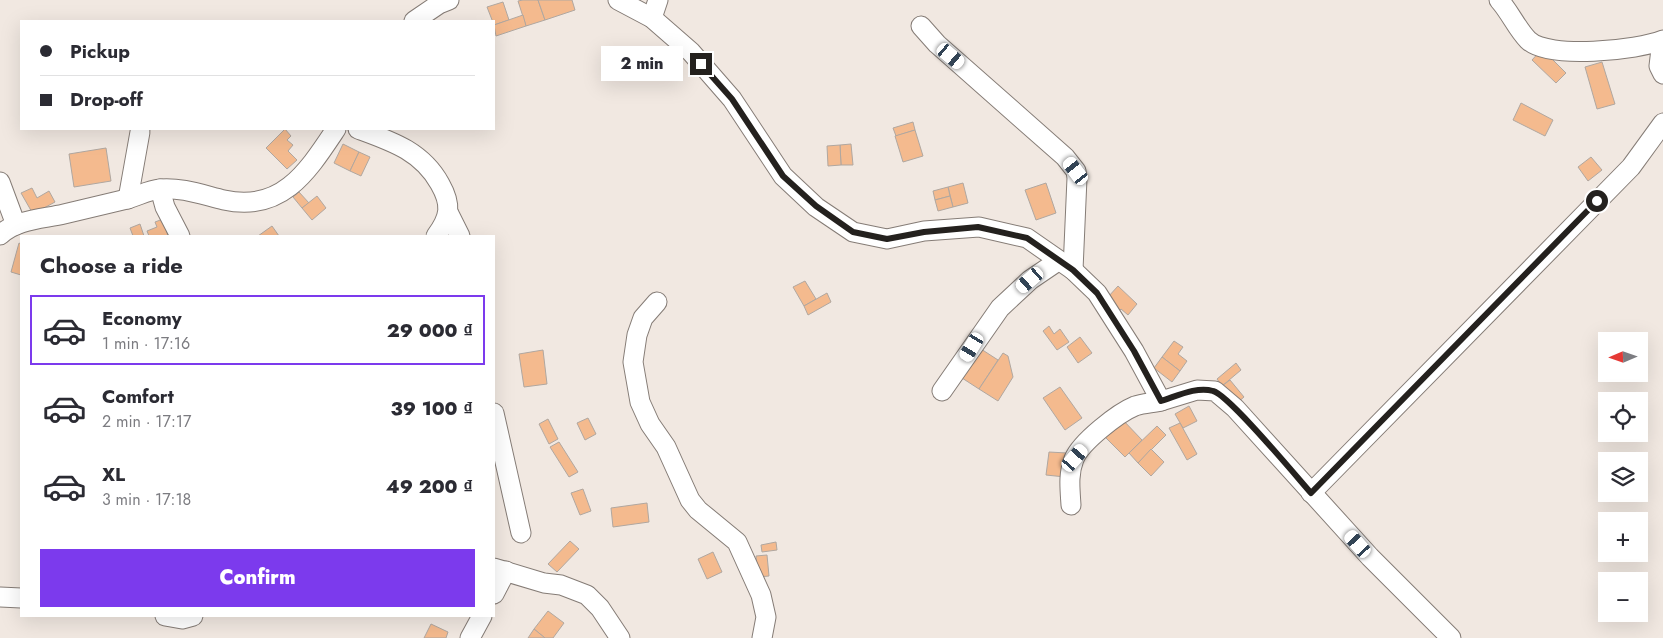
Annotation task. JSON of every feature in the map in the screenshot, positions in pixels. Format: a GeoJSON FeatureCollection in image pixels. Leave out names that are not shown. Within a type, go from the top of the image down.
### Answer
{"type":"FeatureCollection","features":[{"type":"Feature","properties":{"kind":"street"},"geometry":{"type":"LineString","coordinates":[[415,20],[439,4],[449,0]]}},
{"type":"Feature","properties":{"kind":"street"},"geometry":{"type":"LineString","coordinates":[[618,0],[652,18],[691,52],[732,99],[783,176],[816,206],[853,232],[887,239],[924,232],[978,227],[1027,238],[1066,265],[1097,293],[1134,351],[1161,401]]}},
{"type":"Feature","properties":{"kind":"street"},"geometry":{"type":"LineString","coordinates":[[652,18],[658,0]]}},
{"type":"Feature","properties":{"kind":"street"},"geometry":{"type":"LineString","coordinates":[[1499,0],[1529,42],[1538,46],[1554,50],[1607,51],[1636,48],[1662,41]]}},
{"type":"Feature","properties":{"kind":"street"},"geometry":{"type":"LineString","coordinates":[[921,26],[936,44],[1065,157],[1076,171],[1077,188],[1074,222],[1066,265]]}},
{"type":"Feature","properties":{"kind":"street"},"geometry":{"type":"LineString","coordinates":[[1662,41],[1659,51],[1659,66],[1663,74]]}},
{"type":"Feature","properties":{"kind":"street"},"geometry":{"type":"LineString","coordinates":[[1311,493],[1632,167],[1663,123]]}},
{"type":"Feature","properties":{"kind":"street"},"geometry":{"type":"LineString","coordinates":[[0,182],[8,230],[160,189],[180,190],[229,201],[252,203],[288,190],[310,168],[335,130]]}},
{"type":"Feature","properties":{"kind":"street"},"geometry":{"type":"LineString","coordinates":[[361,130],[390,141],[418,156],[431,167],[446,194],[450,206],[449,214],[437,235]]}},
{"type":"Feature","properties":{"kind":"street"},"geometry":{"type":"LineString","coordinates":[[128,199],[140,132]]}},
{"type":"Feature","properties":{"kind":"street"},"geometry":{"type":"LineString","coordinates":[[160,189],[165,207],[179,235]]}},
{"type":"Feature","properties":{"kind":"street"},"geometry":{"type":"LineString","coordinates":[[449,214],[460,235]]}},
{"type":"Feature","properties":{"kind":"street"},"geometry":{"type":"LineString","coordinates":[[942,391],[1000,308],[1030,280],[1066,265]]}},
{"type":"Feature","properties":{"kind":"street"},"geometry":{"type":"LineString","coordinates":[[657,302],[643,318],[637,335],[633,362],[640,402],[650,424],[666,447],[690,500],[698,510],[737,542],[761,595],[766,617],[762,638]]}},
{"type":"Feature","properties":{"kind":"street"},"geometry":{"type":"LineString","coordinates":[[1071,504],[1069,480],[1075,458],[1115,417],[1135,406],[1161,401],[1197,390],[1214,391],[1235,408],[1370,557],[1450,638]]}},
{"type":"Feature","properties":{"kind":"street"},"geometry":{"type":"LineString","coordinates":[[495,417],[521,533]]}},
{"type":"Feature","properties":{"kind":"street"},"geometry":{"type":"LineString","coordinates":[[495,590],[500,570],[587,595],[600,608],[620,638]]}},
{"type":"Feature","properties":{"kind":"street"},"geometry":{"type":"LineString","coordinates":[[0,597],[20,598]]}},
{"type":"Feature","properties":{"kind":"street"},"geometry":{"type":"LineString","coordinates":[[171,617],[182,619],[189,617]]}},
{"type":"Feature","properties":{"kind":"street"},"geometry":{"type":"LineString","coordinates":[[470,638],[481,617]]}},
{"type":"Feature","properties":{"kind":"building"},"geometry":{"type":"Polygon","coordinates":[[[538,0],[545,20],[526,26],[518,1],[538,0]]]}},
{"type":"Feature","properties":{"kind":"building"},"geometry":{"type":"Polygon","coordinates":[[[538,0],[572,0],[575,10],[545,20],[538,0]]]}},
{"type":"Feature","properties":{"kind":"building"},"geometry":{"type":"Polygon","coordinates":[[[503,2],[509,20],[495,25],[495,20],[492,20],[487,7],[503,2]]]}},
{"type":"Feature","properties":{"kind":"building"},"geometry":{"type":"Polygon","coordinates":[[[523,15],[526,26],[496,36],[495,25],[523,15]]]}},
{"type":"Feature","properties":{"kind":"building"},"geometry":{"type":"Polygon","coordinates":[[[1542,49],[1566,73],[1556,83],[1532,60],[1542,49]]]}},
{"type":"Feature","properties":{"kind":"building"},"geometry":{"type":"Polygon","coordinates":[[[1602,62],[1615,104],[1597,109],[1585,67],[1602,62]]]}},
{"type":"Feature","properties":{"kind":"building"},"geometry":{"type":"Polygon","coordinates":[[[1521,103],[1553,120],[1545,136],[1513,120],[1521,103]]]}},
{"type":"Feature","properties":{"kind":"building"},"geometry":{"type":"Polygon","coordinates":[[[913,122],[915,130],[896,136],[893,128],[913,122]]]}},
{"type":"Feature","properties":{"kind":"building"},"geometry":{"type":"Polygon","coordinates":[[[286,130],[291,136],[287,140],[293,145],[288,151],[297,160],[287,169],[266,148],[286,130]]]}},
{"type":"Feature","properties":{"kind":"building"},"geometry":{"type":"Polygon","coordinates":[[[915,130],[923,156],[903,162],[895,136],[915,130]]]}},
{"type":"Feature","properties":{"kind":"building"},"geometry":{"type":"Polygon","coordinates":[[[343,144],[359,152],[350,171],[334,163],[343,144]]]}},
{"type":"Feature","properties":{"kind":"building"},"geometry":{"type":"Polygon","coordinates":[[[851,144],[853,165],[841,165],[840,145],[851,144]]]}},
{"type":"Feature","properties":{"kind":"building"},"geometry":{"type":"Polygon","coordinates":[[[840,145],[841,165],[828,166],[827,146],[840,145]]]}},
{"type":"Feature","properties":{"kind":"building"},"geometry":{"type":"Polygon","coordinates":[[[106,148],[111,181],[74,187],[69,154],[106,148]]]}},
{"type":"Feature","properties":{"kind":"building"},"geometry":{"type":"Polygon","coordinates":[[[359,152],[370,157],[361,176],[350,171],[359,152]]]}},
{"type":"Feature","properties":{"kind":"building"},"geometry":{"type":"Polygon","coordinates":[[[1591,157],[1602,170],[1588,181],[1578,167],[1591,157]]]}},
{"type":"Feature","properties":{"kind":"building"},"geometry":{"type":"Polygon","coordinates":[[[963,183],[968,203],[953,207],[948,187],[963,183]]]}},
{"type":"Feature","properties":{"kind":"building"},"geometry":{"type":"Polygon","coordinates":[[[1046,183],[1056,213],[1036,220],[1025,190],[1046,183]]]}},
{"type":"Feature","properties":{"kind":"building"},"geometry":{"type":"Polygon","coordinates":[[[948,187],[950,196],[935,200],[933,191],[948,187]]]}},
{"type":"Feature","properties":{"kind":"building"},"geometry":{"type":"Polygon","coordinates":[[[32,188],[37,198],[49,191],[55,202],[33,214],[21,193],[32,188]]]}},
{"type":"Feature","properties":{"kind":"building"},"geometry":{"type":"Polygon","coordinates":[[[299,192],[309,203],[302,208],[293,197],[299,192]]]}},
{"type":"Feature","properties":{"kind":"building"},"geometry":{"type":"Polygon","coordinates":[[[317,196],[326,208],[312,220],[302,208],[317,196]]]}},
{"type":"Feature","properties":{"kind":"building"},"geometry":{"type":"Polygon","coordinates":[[[950,196],[953,207],[938,211],[935,200],[950,196]]]}},
{"type":"Feature","properties":{"kind":"building"},"geometry":{"type":"Polygon","coordinates":[[[163,219],[168,235],[149,235],[147,231],[157,227],[155,222],[163,219]]]}},
{"type":"Feature","properties":{"kind":"building"},"geometry":{"type":"Polygon","coordinates":[[[140,224],[144,235],[133,235],[130,228],[140,224]]]}},
{"type":"Feature","properties":{"kind":"building"},"geometry":{"type":"Polygon","coordinates":[[[272,226],[278,235],[259,235],[272,226]]]}},
{"type":"Feature","properties":{"kind":"building"},"geometry":{"type":"Polygon","coordinates":[[[19,243],[20,275],[11,272],[19,243]]]}},
{"type":"Feature","properties":{"kind":"building"},"geometry":{"type":"Polygon","coordinates":[[[805,281],[816,299],[804,306],[793,287],[805,281]]]}},
{"type":"Feature","properties":{"kind":"building"},"geometry":{"type":"Polygon","coordinates":[[[1118,286],[1137,304],[1128,315],[1121,309],[1118,312],[1108,297],[1118,286]]]}},
{"type":"Feature","properties":{"kind":"building"},"geometry":{"type":"Polygon","coordinates":[[[827,293],[831,302],[808,315],[804,306],[827,293]]]}},
{"type":"Feature","properties":{"kind":"building"},"geometry":{"type":"Polygon","coordinates":[[[1049,326],[1054,334],[1060,329],[1069,342],[1057,350],[1043,331],[1049,326]]]}},
{"type":"Feature","properties":{"kind":"building"},"geometry":{"type":"Polygon","coordinates":[[[1080,337],[1092,353],[1078,363],[1067,347],[1080,337]]]}},
{"type":"Feature","properties":{"kind":"building"},"geometry":{"type":"Polygon","coordinates":[[[1174,341],[1183,347],[1178,354],[1187,361],[1180,371],[1162,357],[1174,341]]]}},
{"type":"Feature","properties":{"kind":"building"},"geometry":{"type":"Polygon","coordinates":[[[981,349],[998,360],[979,389],[962,378],[981,349]]]}},
{"type":"Feature","properties":{"kind":"building"},"geometry":{"type":"Polygon","coordinates":[[[543,350],[547,384],[524,387],[519,354],[543,350]]]}},
{"type":"Feature","properties":{"kind":"building"},"geometry":{"type":"Polygon","coordinates":[[[1003,353],[1008,356],[1013,377],[998,401],[979,389],[1003,353]]]}},
{"type":"Feature","properties":{"kind":"building"},"geometry":{"type":"Polygon","coordinates":[[[1162,357],[1180,371],[1172,382],[1154,368],[1162,357]]]}},
{"type":"Feature","properties":{"kind":"building"},"geometry":{"type":"Polygon","coordinates":[[[1236,363],[1241,370],[1222,386],[1217,379],[1236,363]]]}},
{"type":"Feature","properties":{"kind":"building"},"geometry":{"type":"Polygon","coordinates":[[[1230,380],[1244,397],[1237,403],[1222,386],[1230,380]]]}},
{"type":"Feature","properties":{"kind":"building"},"geometry":{"type":"Polygon","coordinates":[[[1060,387],[1082,418],[1065,430],[1043,398],[1060,387]]]}},
{"type":"Feature","properties":{"kind":"building"},"geometry":{"type":"Polygon","coordinates":[[[1189,406],[1197,421],[1183,428],[1175,414],[1189,406]]]}},
{"type":"Feature","properties":{"kind":"building"},"geometry":{"type":"Polygon","coordinates":[[[588,418],[596,434],[585,440],[577,423],[588,418]]]}},
{"type":"Feature","properties":{"kind":"building"},"geometry":{"type":"Polygon","coordinates":[[[1121,418],[1142,440],[1125,457],[1103,435],[1121,418]]]}},
{"type":"Feature","properties":{"kind":"building"},"geometry":{"type":"Polygon","coordinates":[[[548,419],[558,439],[549,444],[539,424],[548,419]]]}},
{"type":"Feature","properties":{"kind":"building"},"geometry":{"type":"Polygon","coordinates":[[[1180,423],[1197,454],[1187,460],[1169,428],[1180,423]]]}},
{"type":"Feature","properties":{"kind":"building"},"geometry":{"type":"Polygon","coordinates":[[[1157,426],[1166,435],[1138,463],[1129,453],[1157,426]]]}},
{"type":"Feature","properties":{"kind":"building"},"geometry":{"type":"Polygon","coordinates":[[[559,442],[578,472],[569,477],[550,447],[559,442]]]}},
{"type":"Feature","properties":{"kind":"building"},"geometry":{"type":"Polygon","coordinates":[[[1151,449],[1164,462],[1151,476],[1138,463],[1151,449]]]}},
{"type":"Feature","properties":{"kind":"building"},"geometry":{"type":"Polygon","coordinates":[[[1049,452],[1067,453],[1065,477],[1046,475],[1049,452]]]}},
{"type":"Feature","properties":{"kind":"building"},"geometry":{"type":"Polygon","coordinates":[[[583,489],[591,511],[580,515],[571,493],[583,489]]]}},
{"type":"Feature","properties":{"kind":"building"},"geometry":{"type":"Polygon","coordinates":[[[647,503],[649,522],[613,527],[611,508],[647,503]]]}},
{"type":"Feature","properties":{"kind":"building"},"geometry":{"type":"Polygon","coordinates":[[[570,541],[579,549],[557,572],[548,564],[570,541]]]}},
{"type":"Feature","properties":{"kind":"building"},"geometry":{"type":"Polygon","coordinates":[[[776,542],[777,550],[762,552],[761,545],[776,542]]]}},
{"type":"Feature","properties":{"kind":"building"},"geometry":{"type":"Polygon","coordinates":[[[713,552],[722,572],[707,579],[698,559],[713,552]]]}},
{"type":"Feature","properties":{"kind":"building"},"geometry":{"type":"Polygon","coordinates":[[[767,555],[769,576],[758,577],[756,556],[767,555]]]}},
{"type":"Feature","properties":{"kind":"building"},"geometry":{"type":"Polygon","coordinates":[[[548,611],[564,623],[553,638],[545,638],[534,629],[548,611]]]}},
{"type":"Feature","properties":{"kind":"building"},"geometry":{"type":"Polygon","coordinates":[[[431,624],[448,632],[446,638],[424,638],[431,624]]]}},
{"type":"Feature","properties":{"kind":"building"},"geometry":{"type":"Polygon","coordinates":[[[534,629],[545,638],[528,638],[534,629]]]}},
{"type":"Feature","properties":{"kind":"route"},"geometry":{"type":"LineString","coordinates":[[701,64],[732,99],[783,176],[816,206],[853,232],[887,239],[924,232],[978,227],[1027,238],[1073,270],[1097,293],[1134,351],[1161,401],[1197,390],[1214,391],[1235,408],[1311,493],[1597,201]]}}]}
